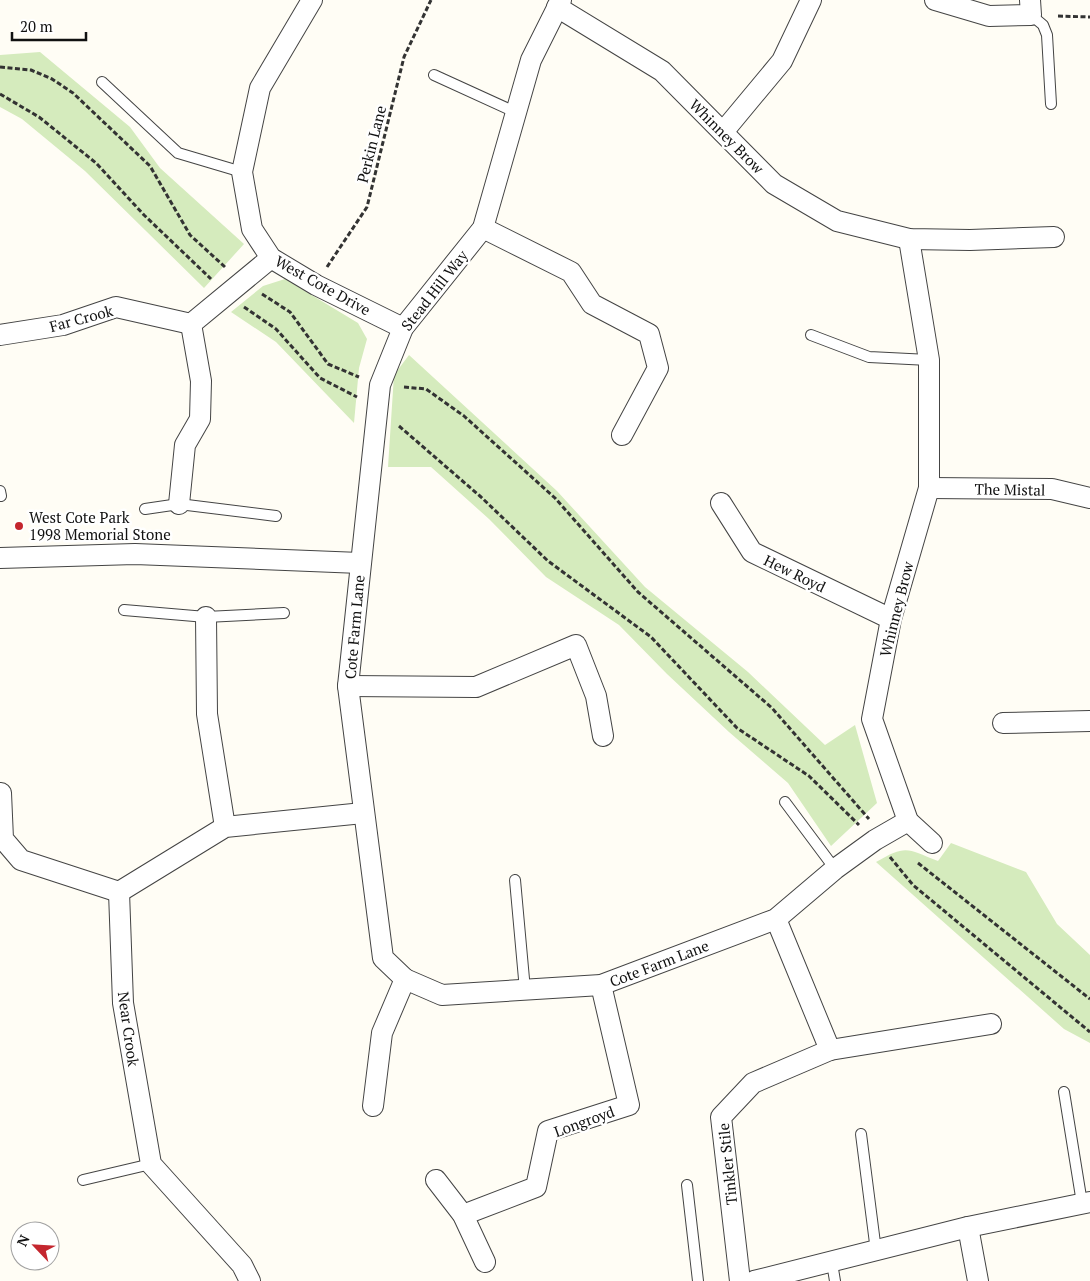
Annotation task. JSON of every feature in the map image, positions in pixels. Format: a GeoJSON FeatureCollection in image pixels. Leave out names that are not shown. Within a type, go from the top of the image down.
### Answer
{"type":"FeatureCollection","features":[{"type":"Feature","properties":{"kind":"street"},"geometry":{"type":"LineString","coordinates":[[723,132],[782,61],[811,0]]}},
{"type":"Feature","properties":{"kind":"street"},"geometry":{"type":"LineString","coordinates":[[936,0],[989,16],[1031,8]]}},
{"type":"Feature","properties":{"kind":"street","name":"West Cote Drive"},"geometry":{"type":"LineString","coordinates":[[304,3],[260,88],[242,172],[252,229],[271,258],[316,285],[403,328]]}},
{"type":"Feature","properties":{"kind":"street","name":"Whinney Brow"},"geometry":{"type":"LineString","coordinates":[[559,4],[662,71],[774,184],[837,221],[909,239],[970,240],[1054,237]]}},
{"type":"Feature","properties":{"kind":"street","name":"Stead Hill Way"},"geometry":{"type":"LineString","coordinates":[[360,564],[380,385],[403,328],[483,228],[531,60],[559,4]]}},
{"type":"Feature","properties":{"kind":"street"},"geometry":{"type":"LineString","coordinates":[[483,228],[571,272],[592,304],[649,334],[658,368],[622,435]]}},
{"type":"Feature","properties":{"kind":"street","name":"Whinney Brow"},"geometry":{"type":"LineString","coordinates":[[909,239],[929,360],[929,488],[891,619],[872,719],[908,821],[932,842]]}},
{"type":"Feature","properties":{"kind":"street"},"geometry":{"type":"LineString","coordinates":[[179,504],[184,444],[200,420],[201,381],[191,324],[271,258]]}},
{"type":"Feature","properties":{"kind":"street","name":"Far Crook"},"geometry":{"type":"LineString","coordinates":[[0,335],[62,325],[116,307],[191,324]]}},
{"type":"Feature","properties":{"kind":"street","name":"The Mistal"},"geometry":{"type":"LineString","coordinates":[[929,488],[1052,490],[1090,498]]}},
{"type":"Feature","properties":{"kind":"street","name":"Hew Royd"},"geometry":{"type":"LineString","coordinates":[[721,503],[752,552],[891,619]]}},
{"type":"Feature","properties":{"kind":"street","name":"Cote Farm Lane"},"geometry":{"type":"LineString","coordinates":[[0,558],[135,554],[360,564],[348,686],[383,958],[406,979],[442,995],[601,985],[776,919],[834,869],[908,821]]}},
{"type":"Feature","properties":{"kind":"street"},"geometry":{"type":"LineString","coordinates":[[206,617],[207,714],[225,827]]}},
{"type":"Feature","properties":{"kind":"street"},"geometry":{"type":"LineString","coordinates":[[348,686],[476,687],[576,645],[596,696],[603,736]]}},
{"type":"Feature","properties":{"kind":"street"},"geometry":{"type":"LineString","coordinates":[[1003,723],[1090,721]]}},
{"type":"Feature","properties":{"kind":"street"},"geometry":{"type":"LineString","coordinates":[[1,790],[4,839],[21,860],[119,892],[225,827],[363,813]]}},
{"type":"Feature","properties":{"kind":"street","name":"Near Crook"},"geometry":{"type":"LineString","coordinates":[[119,892],[123,1002],[151,1164]]}},
{"type":"Feature","properties":{"kind":"street"},"geometry":{"type":"LineString","coordinates":[[776,919],[830,1050]]}},
{"type":"Feature","properties":{"kind":"street"},"geometry":{"type":"LineString","coordinates":[[373,1106],[382,1033],[406,979]]}},
{"type":"Feature","properties":{"kind":"street","name":"Longroyd"},"geometry":{"type":"LineString","coordinates":[[463,1216],[536,1187],[548,1131],[629,1105],[601,985]]}},
{"type":"Feature","properties":{"kind":"street","name":"Tinkler Stile"},"geometry":{"type":"LineString","coordinates":[[740,1281],[721,1117],[752,1083],[830,1050],[991,1024]]}},
{"type":"Feature","properties":{"kind":"street"},"geometry":{"type":"LineString","coordinates":[[151,1164],[242,1265],[250,1281]]}},
{"type":"Feature","properties":{"kind":"street"},"geometry":{"type":"LineString","coordinates":[[436,1180],[463,1216],[485,1262]]}},
{"type":"Feature","properties":{"kind":"street"},"geometry":{"type":"LineString","coordinates":[[754,1281],[833,1272],[876,1251],[1086,1202]]}},
{"type":"Feature","properties":{"kind":"street"},"geometry":{"type":"LineString","coordinates":[[968,1228],[978,1281]]}},
{"type":"Feature","properties":{"kind":"lane"},"geometry":{"type":"LineString","coordinates":[[1031,8],[1043,24],[1047,35],[1051,104]]}},
{"type":"Feature","properties":{"kind":"lane"},"geometry":{"type":"LineString","coordinates":[[434,75],[515,112]]}},
{"type":"Feature","properties":{"kind":"lane"},"geometry":{"type":"LineString","coordinates":[[102,82],[178,153],[242,172]]}},
{"type":"Feature","properties":{"kind":"lane"},"geometry":{"type":"LineString","coordinates":[[811,335],[869,357],[929,360]]}},
{"type":"Feature","properties":{"kind":"lane"},"geometry":{"type":"LineString","coordinates":[[145,509],[179,504],[276,516]]}},
{"type":"Feature","properties":{"kind":"lane"},"geometry":{"type":"LineString","coordinates":[[124,610],[206,617],[284,613]]}},
{"type":"Feature","properties":{"kind":"lane"},"geometry":{"type":"LineString","coordinates":[[785,802],[834,869]]}},
{"type":"Feature","properties":{"kind":"lane"},"geometry":{"type":"LineString","coordinates":[[515,880],[525,990]]}},
{"type":"Feature","properties":{"kind":"lane"},"geometry":{"type":"LineString","coordinates":[[1064,1092],[1086,1202]]}},
{"type":"Feature","properties":{"kind":"lane"},"geometry":{"type":"LineString","coordinates":[[862,1134],[876,1251]]}},
{"type":"Feature","properties":{"kind":"lane"},"geometry":{"type":"LineString","coordinates":[[83,1180],[151,1164]]}},
{"type":"Feature","properties":{"kind":"lane"},"geometry":{"type":"LineString","coordinates":[[687,1185],[698,1281]]}},
{"type":"Feature","properties":{"kind":"path","name":"Perkin Lane"},"geometry":{"type":"LineString","coordinates":[[316,285],[366,207],[404,57],[430,0]]}},
{"type":"Feature","properties":{"kind":"path"},"geometry":{"type":"LineString","coordinates":[[1031,8],[1090,17]]}},
{"type":"Feature","properties":{"kind":"path"},"geometry":{"type":"LineString","coordinates":[[0,67],[31,70],[52,79],[73,93],[150,166],[190,234],[242,281],[290,312],[328,364],[380,385],[426,389],[464,416],[555,498],[638,592],[772,708],[880,838],[913,885],[1090,1032]]}},
{"type":"Feature","properties":{"kind":"path"},"geometry":{"type":"LineString","coordinates":[[0,94],[39,117],[96,163],[144,214],[226,294],[276,329],[320,378],[377,407],[481,497],[548,561],[650,637],[737,728],[809,776],[880,838]]}},
{"type":"Feature","properties":{"kind":"path"},"geometry":{"type":"LineString","coordinates":[[915,860],[1090,999]]}},
{"type":"Feature","properties":{"kind":"green space"},"geometry":{"type":"Polygon","coordinates":[[[40,52],[130,127],[160,168],[244,244],[204,288],[85,171],[22,119],[0,107],[0,55],[40,52]]]}},
{"type":"Feature","properties":{"kind":"green space"},"geometry":{"type":"Polygon","coordinates":[[[285,279],[358,323],[367,339],[359,368],[354,423],[276,342],[231,312],[263,286],[285,279]]]}},
{"type":"Feature","properties":{"kind":"green space"},"geometry":{"type":"Polygon","coordinates":[[[409,355],[557,491],[645,587],[748,672],[825,745],[855,725],[877,803],[831,846],[788,783],[729,732],[667,674],[619,625],[546,577],[489,519],[431,467],[388,467],[394,375],[409,355]]]}},
{"type":"Feature","properties":{"kind":"green space"},"geometry":{"type":"Polygon","coordinates":[[[951,843],[1026,872],[1057,924],[1090,955],[1090,1043],[1064,1029],[876,862],[886,856],[907,850],[938,861],[951,843]]]}},
{"type":"Feature","properties":{"kind":"place","name":"West Cote Park 1998 Memorial Stone"},"geometry":{"type":"Point","coordinates":[19,526]}}]}
